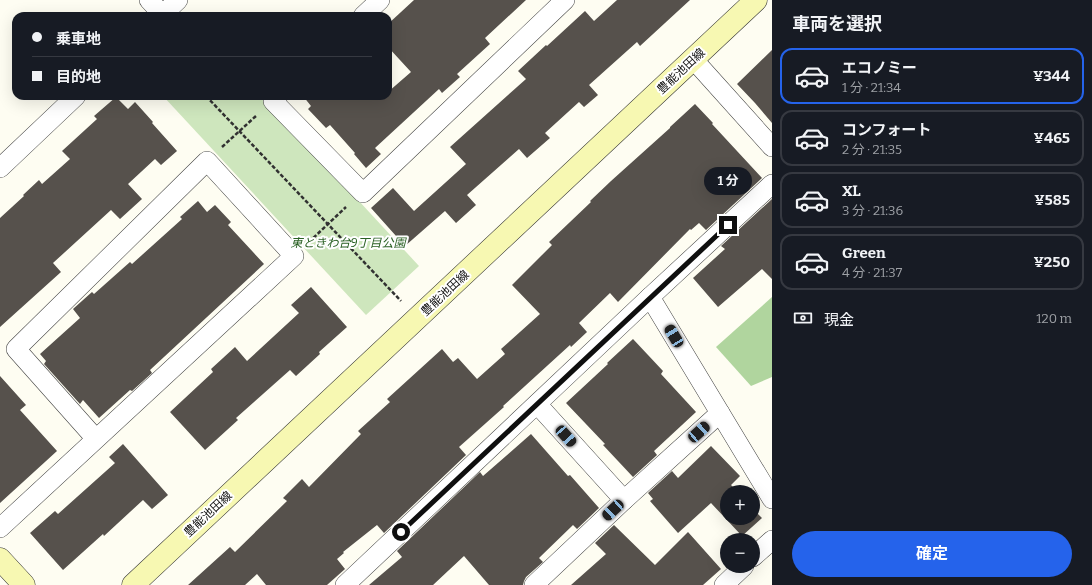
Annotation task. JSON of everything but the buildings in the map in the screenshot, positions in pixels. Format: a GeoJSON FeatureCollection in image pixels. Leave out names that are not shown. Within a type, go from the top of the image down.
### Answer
{"type":"FeatureCollection","features":[{"type":"Feature","properties":{"kind":"main road","name":"豊能池田線"},"geometry":{"type":"LineString","coordinates":[[133,585],[693,59],[750,2]]}},
{"type":"Feature","properties":{"kind":"main road"},"geometry":{"type":"LineString","coordinates":[[0,559],[24,585]]}},
{"type":"Feature","properties":{"kind":"street"},"geometry":{"type":"LineString","coordinates":[[149,0],[159,12]]}},
{"type":"Feature","properties":{"kind":"street"},"geometry":{"type":"LineString","coordinates":[[165,12],[178,0]]}},
{"type":"Feature","properties":{"kind":"street"},"geometry":{"type":"LineString","coordinates":[[367,12],[380,0]]}},
{"type":"Feature","properties":{"kind":"street"},"geometry":{"type":"LineString","coordinates":[[278,100],[363,193],[560,2]]}},
{"type":"Feature","properties":{"kind":"street"},"geometry":{"type":"LineString","coordinates":[[693,59],[772,147]]}},
{"type":"Feature","properties":{"kind":"street"},"geometry":{"type":"LineString","coordinates":[[0,168],[72,100]]}},
{"type":"Feature","properties":{"kind":"street"},"geometry":{"type":"LineString","coordinates":[[0,528],[96,440],[294,256],[207,161],[16,349],[96,440]]}},
{"type":"Feature","properties":{"kind":"street"},"geometry":{"type":"LineString","coordinates":[[345,585],[772,184]]}},
{"type":"Feature","properties":{"kind":"street"},"geometry":{"type":"LineString","coordinates":[[650,297],[772,499]]}},
{"type":"Feature","properties":{"kind":"street"},"geometry":{"type":"LineString","coordinates":[[537,404],[624,500]]}},
{"type":"Feature","properties":{"kind":"street"},"geometry":{"type":"LineString","coordinates":[[534,585],[624,500],[720,413]]}},
{"type":"Feature","properties":{"kind":"street"},"geometry":{"type":"LineString","coordinates":[[760,551],[772,540]]}},
{"type":"Feature","properties":{"kind":"street"},"geometry":{"type":"LineString","coordinates":[[724,585],[737,573]]}},
{"type":"Feature","properties":{"kind":"path"},"geometry":{"type":"LineString","coordinates":[[210,100],[384,282],[417,319]]}},
{"type":"Feature","properties":{"kind":"path"},"geometry":{"type":"LineString","coordinates":[[207,161],[274,100]]}},
{"type":"Feature","properties":{"kind":"path"},"geometry":{"type":"LineString","coordinates":[[294,256],[363,193]]}},
{"type":"Feature","properties":{"kind":"green space","name":"東ときわ台9丁目公園"},"geometry":{"type":"Polygon","coordinates":[[[167,100],[266,100],[419,266],[366,315],[167,100]]]}},
{"type":"Feature","properties":{"kind":"green space"},"geometry":{"type":"Polygon","coordinates":[[[772,297],[772,377],[751,386],[716,347],[772,297]]]}},
{"type":"Feature","properties":{"kind":"route"},"geometry":{"type":"LineString","coordinates":[[401,532],[728,225]]}}]}
